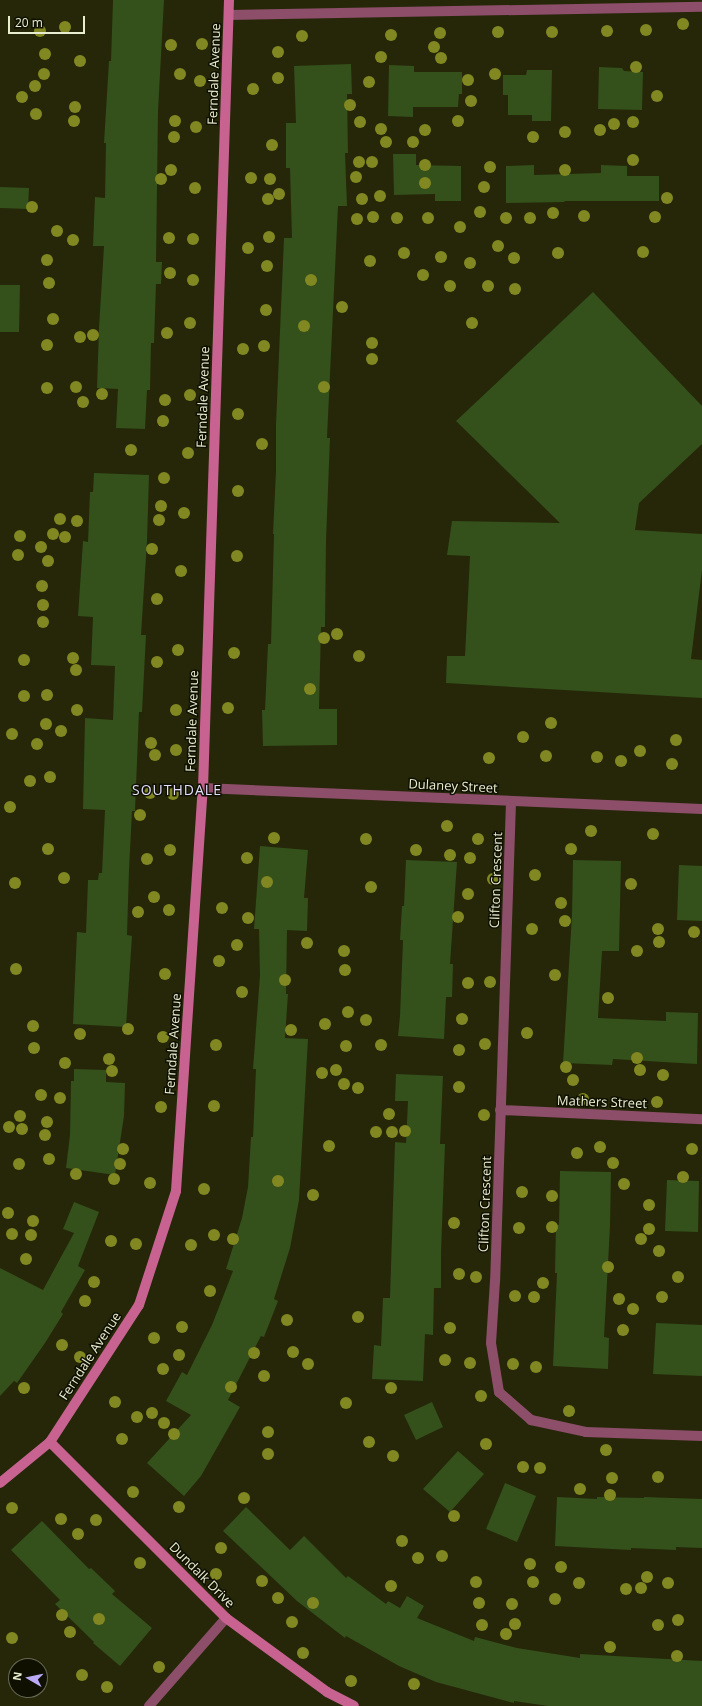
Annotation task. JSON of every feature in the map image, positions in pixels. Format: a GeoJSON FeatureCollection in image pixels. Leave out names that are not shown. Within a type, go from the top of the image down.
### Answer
{"type":"FeatureCollection","features":[{"type":"Feature","properties":{"kind":"street","name":"Ferndale Avenue"},"geometry":{"type":"LineString","coordinates":[[0,1483],[50,1442],[139,1305],[176,1191],[203,788],[229,0]]}},
{"type":"Feature","properties":{"kind":"street"},"geometry":{"type":"LineString","coordinates":[[229,15],[702,7]]}},
{"type":"Feature","properties":{"kind":"street","name":"Dulaney Street"},"geometry":{"type":"LineString","coordinates":[[203,788],[702,809]]}},
{"type":"Feature","properties":{"kind":"street","name":"Clifton Crescent"},"geometry":{"type":"LineString","coordinates":[[511,802],[495,1274],[491,1343],[499,1392],[531,1420],[539,1422],[586,1432],[702,1436]]}},
{"type":"Feature","properties":{"kind":"street","name":"Mathers Street"},"geometry":{"type":"LineString","coordinates":[[500,1110],[702,1119]]}},
{"type":"Feature","properties":{"kind":"street","name":"Dundalk Drive"},"geometry":{"type":"LineString","coordinates":[[50,1442],[226,1618],[327,1692],[354,1706]]}},
{"type":"Feature","properties":{"kind":"street"},"geometry":{"type":"LineString","coordinates":[[150,1706],[226,1618]]}},
{"type":"Feature","properties":{"kind":"building"},"geometry":{"type":"Polygon","coordinates":[[[113,0],[164,0],[158,111],[156,262],[162,262],[161,284],[156,284],[154,343],[151,343],[150,390],[147,390],[145,429],[116,428],[118,389],[97,388],[104,246],[93,246],[95,197],[105,198],[106,143],[104,143],[109,61],[111,61],[113,0]]]}},
{"type":"Feature","properties":{"kind":"building"},"geometry":{"type":"Polygon","coordinates":[[[351,64],[352,94],[347,94],[348,153],[345,153],[347,206],[338,206],[327,438],[330,438],[326,541],[325,627],[321,627],[319,709],[337,709],[337,745],[263,746],[262,710],[265,710],[268,644],[271,644],[276,424],[284,238],[292,238],[290,168],[286,168],[286,123],[296,123],[294,66],[351,64]]]}},
{"type":"Feature","properties":{"kind":"building"},"geometry":{"type":"Polygon","coordinates":[[[389,65],[414,66],[414,72],[462,72],[462,94],[459,94],[458,107],[413,107],[413,117],[388,116],[389,65]]]}},
{"type":"Feature","properties":{"kind":"building"},"geometry":{"type":"Polygon","coordinates":[[[599,67],[622,68],[624,71],[643,72],[642,110],[598,109],[599,67]]]}},
{"type":"Feature","properties":{"kind":"building"},"geometry":{"type":"Polygon","coordinates":[[[527,70],[552,70],[551,121],[532,121],[532,115],[508,115],[508,95],[503,95],[503,75],[526,75],[527,70]]]}},
{"type":"Feature","properties":{"kind":"building"},"geometry":{"type":"Polygon","coordinates":[[[393,154],[416,154],[416,165],[461,166],[461,201],[435,201],[435,194],[394,195],[393,154]]]}},
{"type":"Feature","properties":{"kind":"building"},"geometry":{"type":"Polygon","coordinates":[[[534,165],[534,175],[601,173],[601,165],[627,166],[627,176],[659,176],[659,201],[564,201],[565,202],[506,203],[506,166],[534,165]]]}},
{"type":"Feature","properties":{"kind":"building"},"geometry":{"type":"Polygon","coordinates":[[[0,187],[29,188],[28,209],[0,208],[0,187]]]}},
{"type":"Feature","properties":{"kind":"building"},"geometry":{"type":"Polygon","coordinates":[[[0,285],[20,285],[19,332],[0,332],[0,285]]]}},
{"type":"Feature","properties":{"kind":"building"},"geometry":{"type":"Polygon","coordinates":[[[593,292],[702,406],[702,444],[639,503],[635,530],[702,534],[702,570],[691,659],[702,660],[702,698],[446,683],[447,656],[465,656],[470,556],[447,555],[452,521],[560,523],[456,421],[593,292]]]}},
{"type":"Feature","properties":{"kind":"building"},"geometry":{"type":"Polygon","coordinates":[[[94,473],[149,475],[147,541],[141,635],[146,635],[142,712],[139,712],[135,811],[132,811],[127,935],[132,936],[126,1027],[73,1024],[77,932],[86,933],[88,880],[98,880],[99,873],[102,873],[105,810],[83,809],[85,718],[113,720],[115,666],[91,665],[93,617],[78,616],[83,541],[88,542],[90,492],[93,492],[94,473]]]}},
{"type":"Feature","properties":{"kind":"building"},"geometry":{"type":"Polygon","coordinates":[[[260,846],[308,850],[304,898],[308,898],[307,931],[287,930],[286,994],[288,994],[285,1038],[308,1039],[299,1200],[290,1248],[274,1299],[278,1301],[264,1337],[261,1336],[228,1400],[240,1407],[201,1476],[184,1496],[147,1463],[191,1415],[166,1401],[182,1372],[187,1375],[212,1325],[233,1271],[226,1269],[242,1218],[248,1187],[251,1137],[253,1137],[256,1069],[253,1069],[260,975],[259,929],[254,929],[260,846]]]}},
{"type":"Feature","properties":{"kind":"building"},"geometry":{"type":"Polygon","coordinates":[[[406,860],[457,862],[450,964],[453,964],[452,997],[446,997],[444,1039],[398,1036],[403,940],[400,940],[402,906],[404,906],[406,860]]]}},
{"type":"Feature","properties":{"kind":"building"},"geometry":{"type":"Polygon","coordinates":[[[573,860],[621,861],[619,951],[602,951],[598,1018],[666,1021],[666,1012],[698,1013],[697,1064],[613,1059],[612,1065],[563,1063],[572,915],[573,860]]]}},
{"type":"Feature","properties":{"kind":"building"},"geometry":{"type":"Polygon","coordinates":[[[679,865],[702,866],[702,921],[677,920],[679,865]]]}},
{"type":"Feature","properties":{"kind":"building"},"geometry":{"type":"Polygon","coordinates":[[[74,1069],[106,1070],[106,1082],[125,1083],[124,1116],[115,1175],[66,1168],[70,1135],[71,1081],[74,1081],[74,1069]]]}},
{"type":"Feature","properties":{"kind":"building"},"geometry":{"type":"Polygon","coordinates":[[[396,1074],[443,1076],[440,1144],[445,1144],[441,1288],[434,1288],[433,1335],[425,1334],[423,1381],[372,1379],[374,1345],[381,1346],[383,1298],[390,1298],[395,1142],[406,1143],[408,1101],[395,1101],[396,1074]]]}},
{"type":"Feature","properties":{"kind":"building"},"geometry":{"type":"Polygon","coordinates":[[[560,1171],[611,1172],[610,1227],[604,1337],[609,1338],[608,1369],[553,1366],[557,1273],[555,1273],[556,1225],[559,1225],[560,1171]]]}},
{"type":"Feature","properties":{"kind":"building"},"geometry":{"type":"Polygon","coordinates":[[[667,1180],[699,1181],[698,1232],[665,1231],[667,1180]]]}},
{"type":"Feature","properties":{"kind":"building"},"geometry":{"type":"Polygon","coordinates":[[[74,1202],[99,1212],[78,1266],[85,1270],[61,1312],[63,1314],[45,1343],[17,1383],[14,1381],[0,1396],[0,1268],[43,1290],[74,1233],[63,1229],[74,1202]]]}},
{"type":"Feature","properties":{"kind":"building"},"geometry":{"type":"Polygon","coordinates":[[[656,1323],[702,1325],[702,1376],[653,1374],[656,1323]]]}},
{"type":"Feature","properties":{"kind":"building"},"geometry":{"type":"Polygon","coordinates":[[[432,1402],[443,1427],[416,1440],[404,1415],[432,1402]]]}},
{"type":"Feature","properties":{"kind":"building"},"geometry":{"type":"Polygon","coordinates":[[[458,1451],[484,1474],[450,1512],[423,1489],[458,1451]]]}},
{"type":"Feature","properties":{"kind":"building"},"geometry":{"type":"Polygon","coordinates":[[[505,1483],[536,1496],[517,1542],[486,1529],[505,1483]]]}},
{"type":"Feature","properties":{"kind":"building"},"geometry":{"type":"Polygon","coordinates":[[[557,1497],[597,1499],[597,1497],[644,1497],[702,1499],[702,1548],[676,1547],[676,1550],[631,1548],[631,1550],[555,1546],[557,1497]]]}},
{"type":"Feature","properties":{"kind":"building"},"geometry":{"type":"Polygon","coordinates":[[[246,1507],[290,1550],[304,1536],[346,1578],[348,1576],[386,1604],[388,1601],[400,1608],[407,1596],[424,1606],[417,1618],[474,1641],[475,1637],[517,1648],[580,1658],[580,1654],[702,1661],[702,1706],[548,1706],[514,1701],[514,1703],[436,1682],[399,1666],[346,1636],[345,1638],[297,1601],[223,1531],[246,1507]]]}},
{"type":"Feature","properties":{"kind":"building"},"geometry":{"type":"Polygon","coordinates":[[[42,1521],[89,1569],[91,1568],[115,1591],[112,1594],[152,1628],[120,1666],[93,1643],[94,1642],[55,1604],[60,1600],[11,1550],[42,1521]]]}},
{"type":"Feature","properties":{"kind":"district","name":"SOUTHDALE"},"geometry":{"type":"Point","coordinates":[177,790]}}]}
